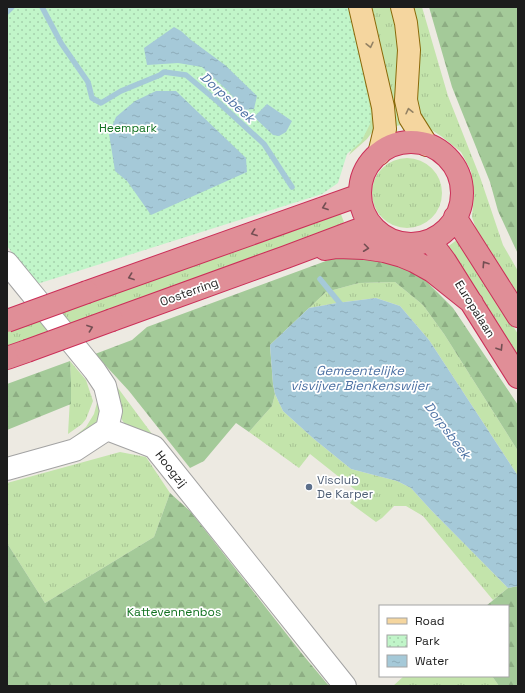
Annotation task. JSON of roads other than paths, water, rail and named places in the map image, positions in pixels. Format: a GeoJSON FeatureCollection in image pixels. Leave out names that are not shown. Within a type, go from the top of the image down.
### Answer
{"type":"FeatureCollection","features":[{"type":"Feature","properties":{"kind":"highway"},"geometry":{"type":"LineString","coordinates":[[414,142],[427,145],[446,156],[458,174],[461,196],[459,207],[451,228],[431,242],[419,245],[398,242],[379,232],[371,225],[366,216],[360,195],[363,176],[372,160],[390,147],[402,143],[414,142]]}},
{"type":"Feature","properties":{"kind":"highway"},"geometry":{"type":"LineString","coordinates":[[7,321],[360,195]]}},
{"type":"Feature","properties":{"kind":"highway"},"geometry":{"type":"LineString","coordinates":[[455,217],[518,316]]}},
{"type":"Feature","properties":{"kind":"highway","name":"Oosterring"},"geometry":{"type":"LineString","coordinates":[[17,354],[371,225]]}},
{"type":"Feature","properties":{"kind":"highway","name":"Europalaan"},"geometry":{"type":"LineString","coordinates":[[431,242],[445,260],[518,377]]}},
{"type":"Feature","properties":{"kind":"highway"},"geometry":{"type":"LineString","coordinates":[[286,257],[337,247],[364,248],[384,251],[402,256],[432,271],[452,289],[472,303]]}},
{"type":"Feature","properties":{"kind":"main road"},"geometry":{"type":"LineString","coordinates":[[360,7],[383,107],[385,129],[379,154]]}},
{"type":"Feature","properties":{"kind":"main road"},"geometry":{"type":"LineString","coordinates":[[402,7],[406,23],[409,50],[406,100],[410,118],[427,145]]}},
{"type":"Feature","properties":{"kind":"street"},"geometry":{"type":"LineString","coordinates":[[7,263],[95,371],[105,386],[111,411],[107,429],[75,450],[7,469]]}},
{"type":"Feature","properties":{"kind":"street","name":"Hoogzij"},"geometry":{"type":"LineString","coordinates":[[107,429],[154,447],[345,686]]}},
{"type":"Feature","properties":{"kind":"water"},"geometry":{"type":"Polygon","coordinates":[[[174,27],[225,65],[257,96],[254,109],[244,110],[228,91],[202,67],[178,63],[147,65],[144,48],[174,27]]]}},
{"type":"Feature","properties":{"kind":"water"},"geometry":{"type":"Polygon","coordinates":[[[156,91],[176,91],[246,158],[247,172],[151,215],[127,181],[115,171],[109,134],[116,117],[135,101],[156,91]]]}},
{"type":"Feature","properties":{"kind":"water"},"geometry":{"type":"Polygon","coordinates":[[[267,104],[292,121],[286,132],[279,136],[273,135],[254,117],[267,104]]]}},
{"type":"Feature","properties":{"kind":"water","name":"Gemeentelijke visvijver Bienkenswijer"},"geometry":{"type":"Polygon","coordinates":[[[376,298],[400,306],[429,340],[518,476],[518,586],[508,588],[411,488],[397,481],[351,469],[283,411],[275,394],[273,384],[270,345],[309,308],[376,298]]]}},
{"type":"Feature","properties":{"kind":"waterway"},"geometry":{"type":"LineString","coordinates":[[7,12],[12,7]]}},
{"type":"Feature","properties":{"kind":"waterway","name":"Dorpsbeek"},"geometry":{"type":"LineString","coordinates":[[42,7],[61,43],[88,82],[92,98],[101,103],[121,91],[164,72],[186,75],[264,144],[292,187]]}},
{"type":"Feature","properties":{"kind":"waterway","name":"Dorpsbeek"},"geometry":{"type":"LineString","coordinates":[[320,279],[343,307]]}},
{"type":"Feature","properties":{"kind":"place","name":"Visclub De Karper"},"geometry":{"type":"Point","coordinates":[309,487]}},
{"type":"Feature","properties":{"kind":"park label","name":"Heempark"},"geometry":{"type":"Point","coordinates":[128,128]}},
{"type":"Feature","properties":{"kind":"park label","name":"Kattevennenbos"},"geometry":{"type":"Point","coordinates":[174,612]}}]}
